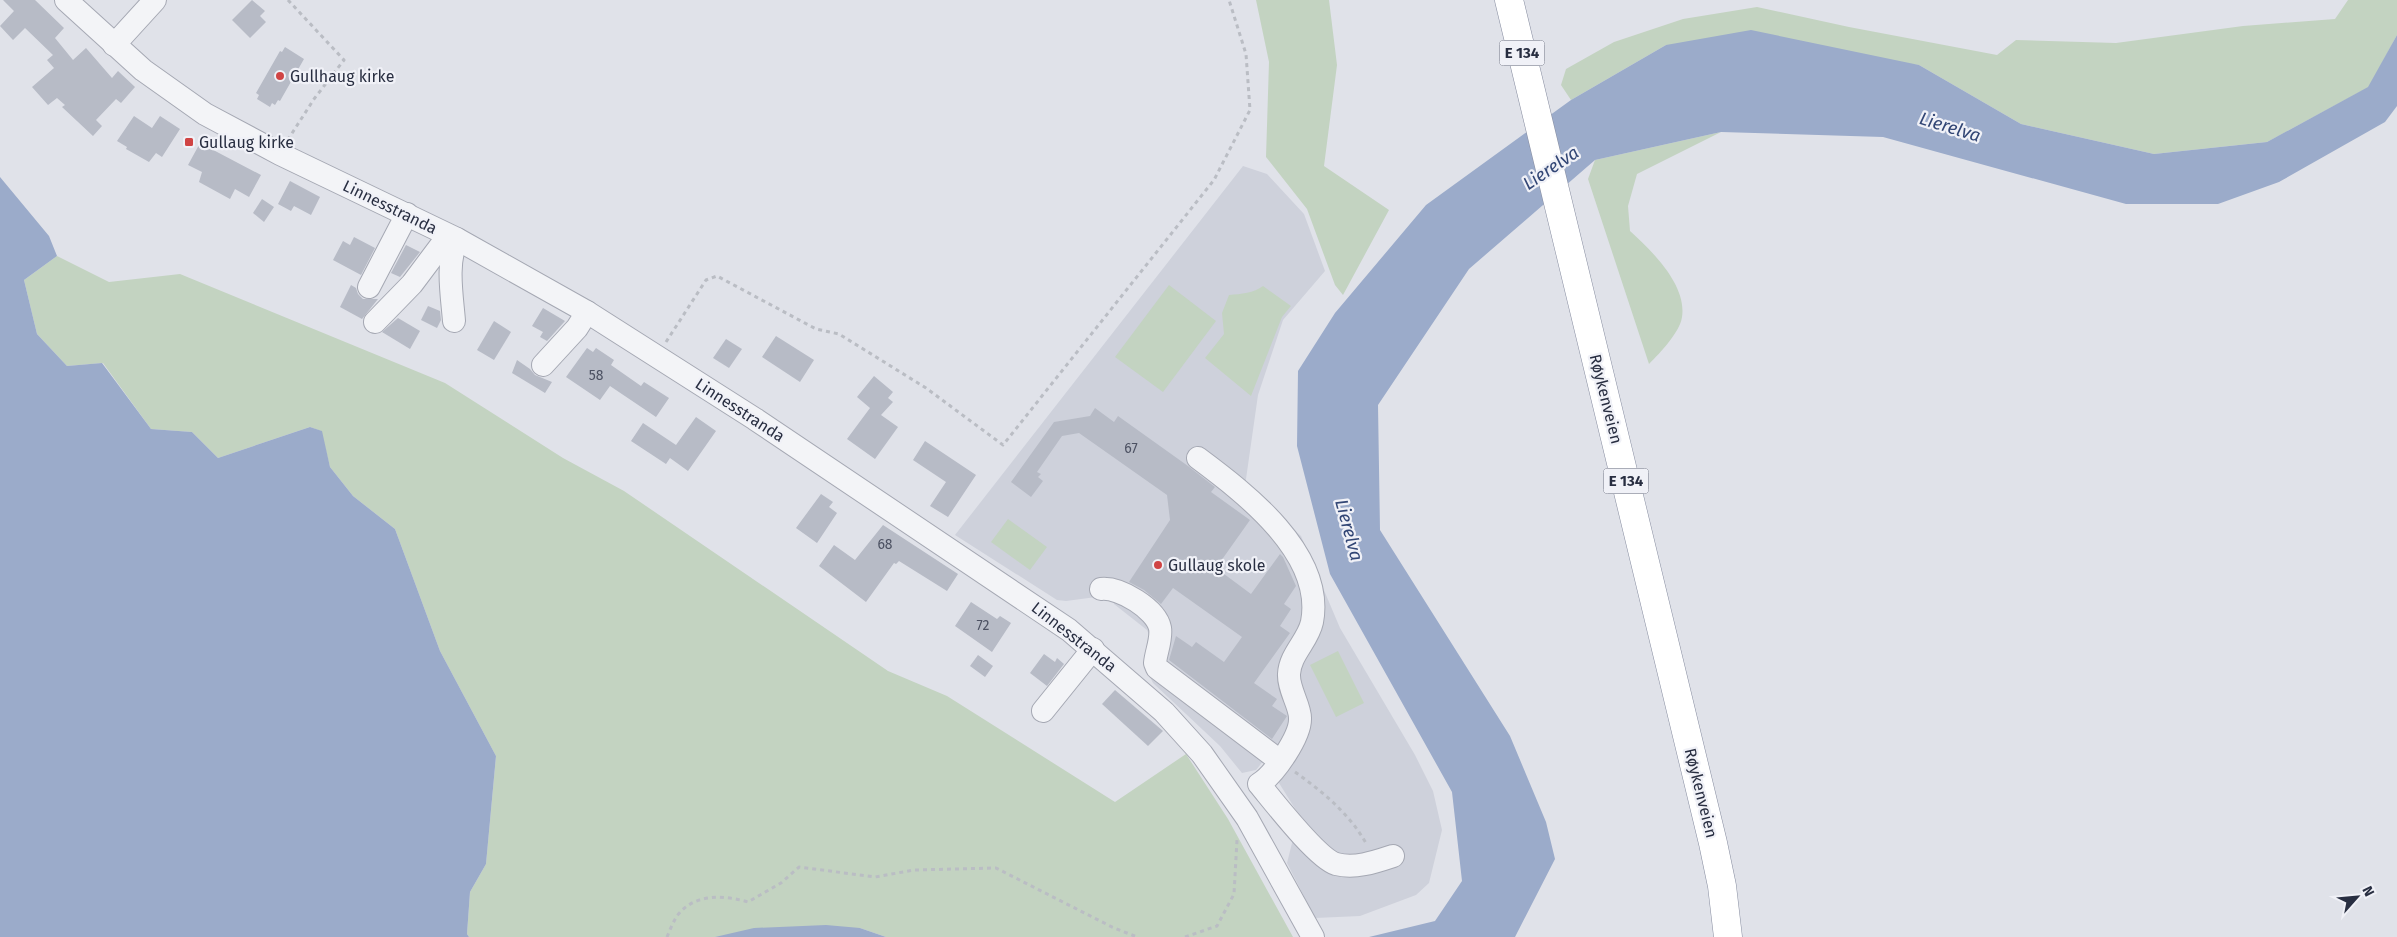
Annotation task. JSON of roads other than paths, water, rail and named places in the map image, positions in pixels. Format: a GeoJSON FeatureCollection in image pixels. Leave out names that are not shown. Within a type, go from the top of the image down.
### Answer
{"type":"FeatureCollection","features":[{"type":"Feature","properties":{"kind":"highway","name":"Røykenveien"},"geometry":{"type":"LineString","coordinates":[[1509,0],[1722,886],[1738,937]]}},
{"type":"Feature","properties":{"kind":"highway","name":"Røykenveien"},"geometry":{"type":"LineString","coordinates":[[1722,886],[1728,937]]}},
{"type":"Feature","properties":{"kind":"street","name":"Linnesstranda"},"geometry":{"type":"LineString","coordinates":[[66,0],[114,45],[162,85],[205,114],[280,154],[453,237],[587,312],[974,565],[1069,630],[1164,712],[1202,754],[1247,818],[1312,936]]}},
{"type":"Feature","properties":{"kind":"street"},"geometry":{"type":"LineString","coordinates":[[114,45],[156,0]]}},
{"type":"Feature","properties":{"kind":"street"},"geometry":{"type":"LineString","coordinates":[[369,287],[407,214]]}},
{"type":"Feature","properties":{"kind":"street"},"geometry":{"type":"LineString","coordinates":[[453,237],[451,266],[454,321]]}},
{"type":"Feature","properties":{"kind":"street"},"geometry":{"type":"LineString","coordinates":[[375,322],[412,284],[453,237]]}},
{"type":"Feature","properties":{"kind":"street"},"geometry":{"type":"LineString","coordinates":[[543,366],[577,328],[587,312]]}},
{"type":"Feature","properties":{"kind":"street"},"geometry":{"type":"LineString","coordinates":[[1198,458],[1255,503],[1275,526],[1305,571],[1312,597],[1311,624],[1291,663],[1289,676],[1300,718],[1296,735],[1268,779],[1259,784],[1321,854],[1334,863],[1362,865],[1384,859]]}},
{"type":"Feature","properties":{"kind":"street"},"geometry":{"type":"LineString","coordinates":[[1101,589],[1112,589],[1150,611],[1160,627],[1155,664],[1157,668],[1280,761]]}},
{"type":"Feature","properties":{"kind":"street"},"geometry":{"type":"LineString","coordinates":[[1043,711],[1093,649]]}},
{"type":"Feature","properties":{"kind":"water","name":"Lierelva"},"geometry":{"type":"Polygon","coordinates":[[[1751,30],[1919,65],[2021,124],[2154,154],[2267,142],[2368,87],[2397,35],[2397,106],[2385,122],[2279,182],[2218,204],[2126,204],[1883,137],[1721,132],[1595,160],[1469,269],[1378,405],[1380,530],[1510,736],[1546,822],[1555,859],[1515,937],[1369,937],[1435,921],[1462,881],[1452,792],[1330,574],[1297,446],[1298,371],[1335,313],[1426,205],[1571,100],[1666,45],[1751,30]]]}},
{"type":"Feature","properties":{"kind":"water"},"geometry":{"type":"Polygon","coordinates":[[[0,177],[49,236],[57,256],[24,280],[37,334],[67,366],[102,363],[151,429],[192,432],[218,458],[310,427],[322,431],[330,467],[353,496],[395,529],[440,651],[496,756],[486,864],[470,892],[467,934],[469,937],[0,937],[0,177]]]}},
{"type":"Feature","properties":{"kind":"water"},"geometry":{"type":"Polygon","coordinates":[[[826,925],[860,928],[886,937],[715,937],[754,928],[826,925]]]}},
{"type":"Feature","properties":{"kind":"place","name":"Gullhaug kirke"},"geometry":{"type":"Point","coordinates":[280,76]}},
{"type":"Feature","properties":{"kind":"place","name":"Gullaug kirke"},"geometry":{"type":"Point","coordinates":[189,142]}},
{"type":"Feature","properties":{"kind":"place","name":"Gullaug skole"},"geometry":{"type":"Point","coordinates":[1158,565]}}]}
